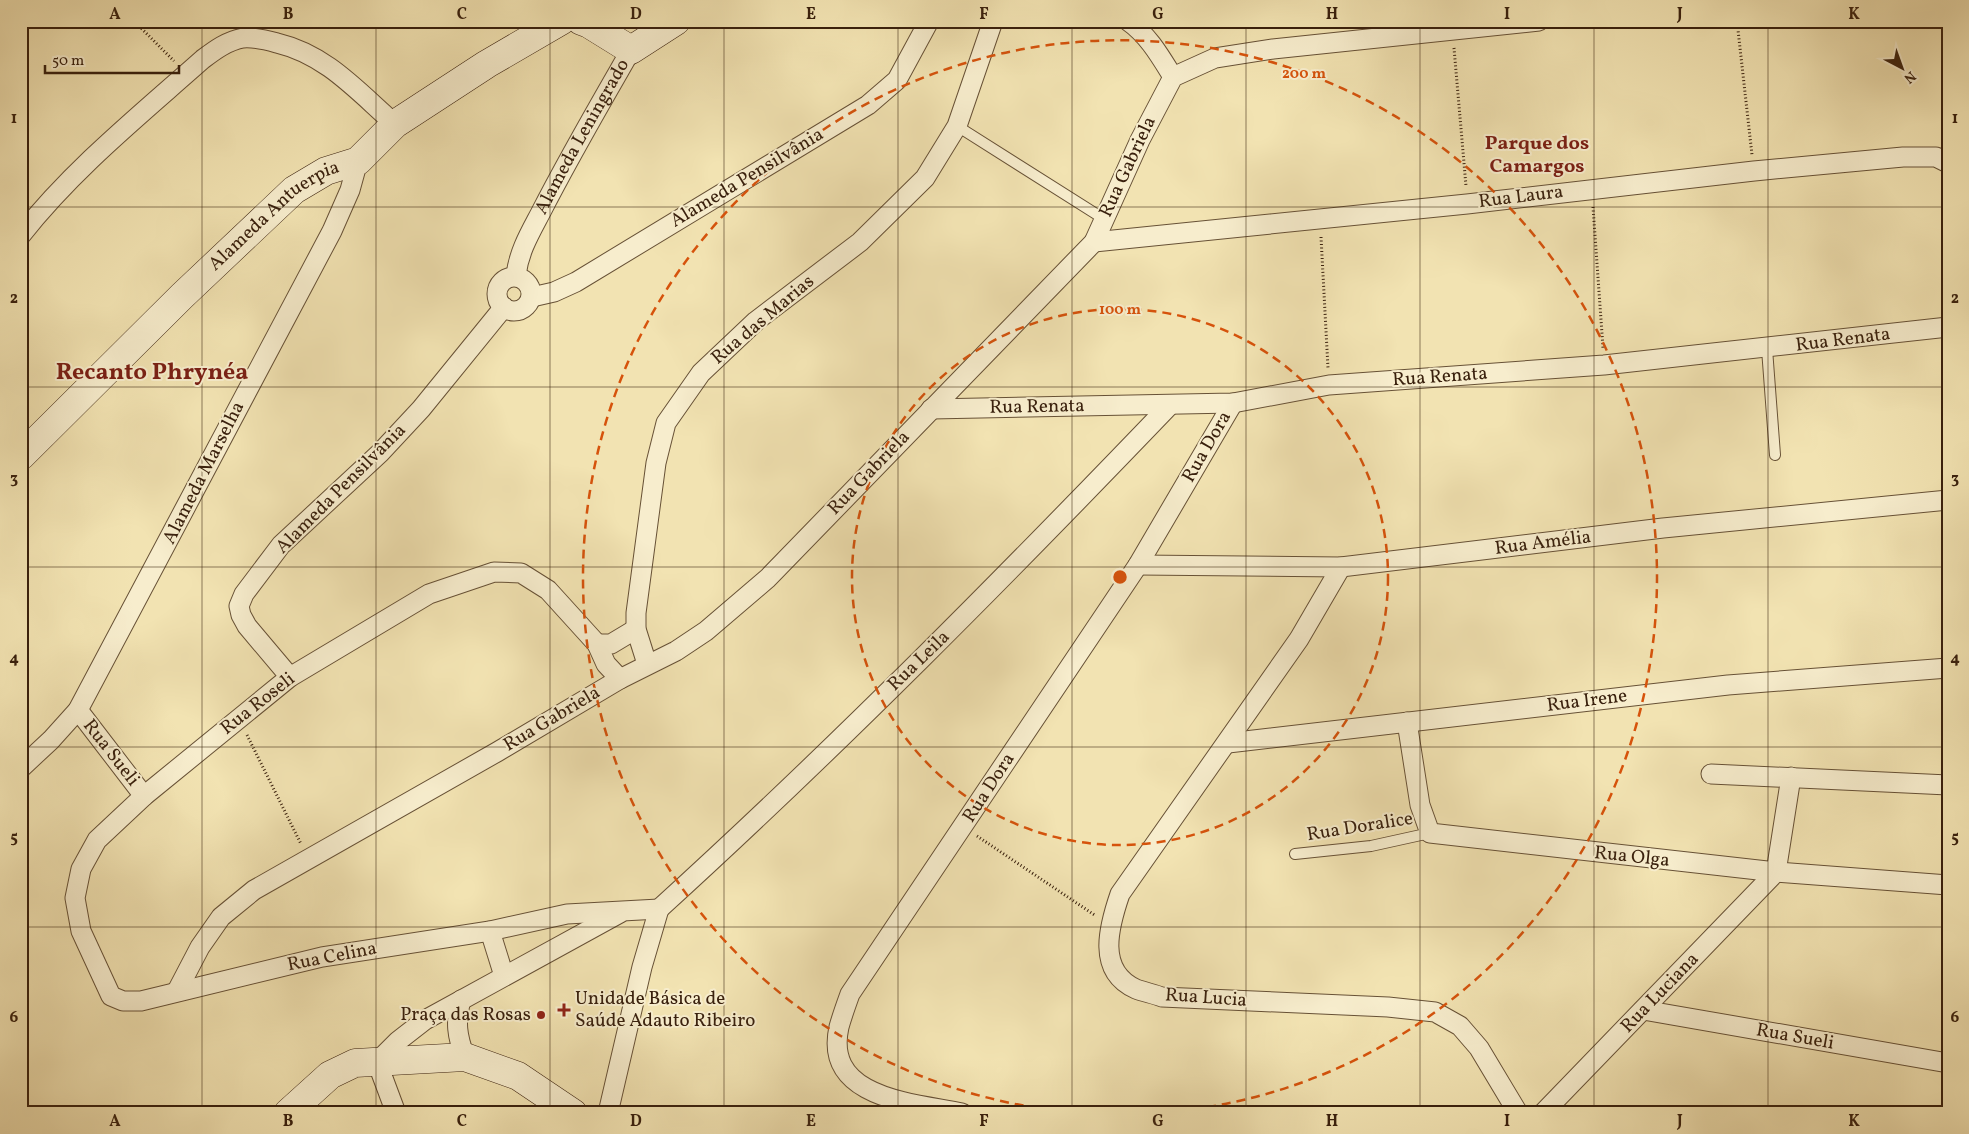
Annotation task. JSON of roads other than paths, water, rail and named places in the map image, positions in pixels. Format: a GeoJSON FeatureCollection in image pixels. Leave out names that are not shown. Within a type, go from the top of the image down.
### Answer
{"type":"FeatureCollection","features":[{"type":"Feature","properties":{"kind":"street","name":"Alameda Antuerpia"},"geometry":{"type":"LineString","coordinates":[[21,456],[182,296],[294,190],[326,171],[358,161],[395,124],[487,64],[561,21]]}},
{"type":"Feature","properties":{"kind":"street"},"geometry":{"type":"LineString","coordinates":[[581,21],[630,50]]}},
{"type":"Feature","properties":{"kind":"street","name":"Alameda Leningrado"},"geometry":{"type":"LineString","coordinates":[[516,276],[518,260],[526,240],[557,180],[630,50],[676,21]]}},
{"type":"Feature","properties":{"kind":"street","name":"Alameda Pensilvânia"},"geometry":{"type":"LineString","coordinates":[[532,297],[554,292],[576,282],[868,105],[897,80],[929,21]]}},
{"type":"Feature","properties":{"kind":"street","name":"Rua das Marias"},"geometry":{"type":"LineString","coordinates":[[647,664],[636,629],[636,613],[656,463],[666,423],[700,373],[756,321],[860,242],[925,178],[957,126],[993,21]]}},
{"type":"Feature","properties":{"kind":"street"},"geometry":{"type":"LineString","coordinates":[[1128,21],[1144,35],[1173,77],[1216,58],[1273,49],[1539,21]]}},
{"type":"Feature","properties":{"kind":"street"},"geometry":{"type":"LineString","coordinates":[[21,235],[44,206],[92,159],[187,73],[222,46],[243,38],[265,40],[308,52],[328,64],[395,124]]}},
{"type":"Feature","properties":{"kind":"street","name":"Rua Gabriela"},"geometry":{"type":"LineString","coordinates":[[177,991],[200,947],[221,917],[254,890],[497,752],[620,679],[647,664],[676,652],[706,631],[768,578],[1094,242],[1140,140],[1173,77]]}},
{"type":"Feature","properties":{"kind":"street","name":"Rua Laura"},"geometry":{"type":"LineString","coordinates":[[1094,242],[1467,204],[1754,171],[1904,157],[1936,157],[1948,162]]}},
{"type":"Feature","properties":{"kind":"street","name":"Alameda Marselha"},"geometry":{"type":"LineString","coordinates":[[21,768],[51,740],[78,710],[332,231],[350,190],[358,161]]}},
{"type":"Feature","properties":{"kind":"street"},"geometry":{"type":"LineString","coordinates":[[516,276],[525,279],[531,287],[532,297],[527,306],[518,311],[504,307],[500,304],[496,295],[498,285],[506,278],[516,276]]}},
{"type":"Feature","properties":{"kind":"street","name":"Alameda Pensilvânia"},"geometry":{"type":"LineString","coordinates":[[290,677],[247,626],[239,606],[244,594],[281,545],[380,453],[421,409],[504,307]]}},
{"type":"Feature","properties":{"kind":"street","name":"Rua Renata"},"geometry":{"type":"LineString","coordinates":[[932,409],[1233,403],[1329,386],[1604,365],[1948,327]]}},
{"type":"Feature","properties":{"kind":"street","name":"Rua Dora"},"geometry":{"type":"LineString","coordinates":[[962,1113],[878,1096],[861,1086],[845,1072],[839,1050],[839,1028],[850,994],[964,828],[1073,659],[1138,565],[1233,403]]}},
{"type":"Feature","properties":{"kind":"street","name":"Rua Leila"},"geometry":{"type":"LineString","coordinates":[[659,909],[786,792],[1029,553],[1170,404]]}},
{"type":"Feature","properties":{"kind":"street","name":"Rua Amélia"},"geometry":{"type":"LineString","coordinates":[[1138,565],[1341,567],[1663,528],[1948,500]]}},
{"type":"Feature","properties":{"kind":"street","name":"Rua Lucia"},"geometry":{"type":"LineString","coordinates":[[1341,567],[1299,639],[1228,743],[1156,839],[1120,894],[1110,925],[1108,956],[1118,976],[1135,988],[1162,997],[1388,1007],[1435,1012],[1460,1026],[1479,1048],[1518,1113]]}},
{"type":"Feature","properties":{"kind":"street","name":"Rua Roseli"},"geometry":{"type":"LineString","coordinates":[[177,991],[141,1001],[124,1001],[110,996],[81,931],[75,898],[81,869],[97,840],[144,796],[290,677],[429,594],[494,572],[521,573],[548,590],[597,644],[606,664],[620,679]]}},
{"type":"Feature","properties":{"kind":"street"},"geometry":{"type":"LineString","coordinates":[[597,644],[611,644],[636,629]]}},
{"type":"Feature","properties":{"kind":"street","name":"Rua Irene"},"geometry":{"type":"LineString","coordinates":[[1228,743],[1728,685],[1948,668]]}},
{"type":"Feature","properties":{"kind":"street","name":"Rua Sueli"},"geometry":{"type":"LineString","coordinates":[[78,710],[144,796]]}},
{"type":"Feature","properties":{"kind":"street"},"geometry":{"type":"LineString","coordinates":[[1407,722],[1420,805],[1430,833]]}},
{"type":"Feature","properties":{"kind":"street"},"geometry":{"type":"LineString","coordinates":[[1711,774],[1948,785]]}},
{"type":"Feature","properties":{"kind":"street"},"geometry":{"type":"LineString","coordinates":[[1776,872],[1791,777]]}},
{"type":"Feature","properties":{"kind":"street","name":"Rua Olga"},"geometry":{"type":"LineString","coordinates":[[1430,833],[1776,872],[1948,885]]}},
{"type":"Feature","properties":{"kind":"street","name":"Rua Luciana"},"geometry":{"type":"LineString","coordinates":[[1543,1113],[1776,872]]}},
{"type":"Feature","properties":{"kind":"street"},"geometry":{"type":"LineString","coordinates":[[608,1113],[642,967],[659,909]]}},
{"type":"Feature","properties":{"kind":"street","name":"Rua Celina"},"geometry":{"type":"LineString","coordinates":[[177,991],[322,957],[490,931],[567,914],[659,909]]}},
{"type":"Feature","properties":{"kind":"street"},"geometry":{"type":"LineString","coordinates":[[377,1062],[398,1041],[426,1020],[623,911]]}},
{"type":"Feature","properties":{"kind":"street"},"geometry":{"type":"LineString","coordinates":[[490,931],[504,976]]}},
{"type":"Feature","properties":{"kind":"street"},"geometry":{"type":"LineString","coordinates":[[461,1000],[456,1019],[458,1039],[465,1057]]}},
{"type":"Feature","properties":{"kind":"street","name":"Rua Sueli"},"geometry":{"type":"LineString","coordinates":[[1643,1010],[1948,1063]]}},
{"type":"Feature","properties":{"kind":"street"},"geometry":{"type":"LineString","coordinates":[[288,1113],[330,1075],[355,1063],[465,1057],[518,1076],[573,1113]]}},
{"type":"Feature","properties":{"kind":"street"},"geometry":{"type":"LineString","coordinates":[[377,1062],[396,1113]]}},
{"type":"Feature","properties":{"kind":"lane"},"geometry":{"type":"LineString","coordinates":[[957,126],[1104,219]]}},
{"type":"Feature","properties":{"kind":"lane"},"geometry":{"type":"LineString","coordinates":[[1767,348],[1775,455]]}},
{"type":"Feature","properties":{"kind":"lane","name":"Rua Doralice"},"geometry":{"type":"LineString","coordinates":[[1295,854],[1371,846],[1430,833]]}},
{"type":"Feature","properties":{"kind":"place","name":"Unidade Básica de Saúde Adauto Ribeiro"},"geometry":{"type":"Point","coordinates":[564,1010]}},
{"type":"Feature","properties":{"kind":"place","name":"Praça das Rosas"},"geometry":{"type":"Point","coordinates":[541,1015]}},
{"type":"Feature","properties":{"kind":"district","name":"Parque dos Camargos"},"geometry":{"type":"Point","coordinates":[1537,156]}},
{"type":"Feature","properties":{"kind":"district","name":"Recanto Phrynéa"},"geometry":{"type":"Point","coordinates":[152,373]}}]}
